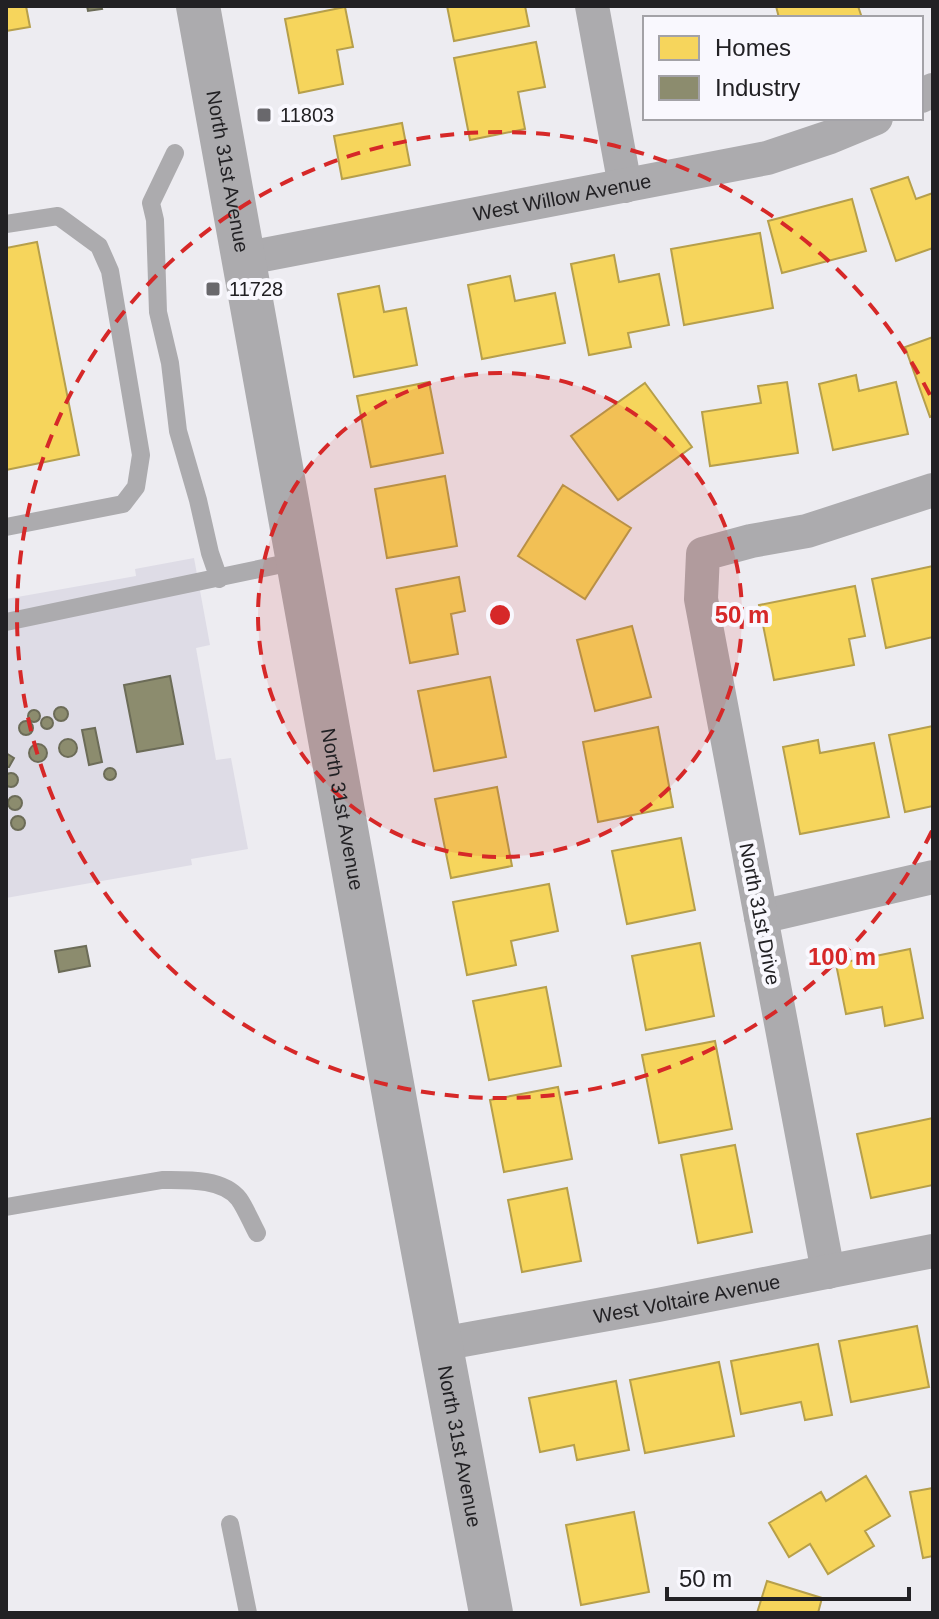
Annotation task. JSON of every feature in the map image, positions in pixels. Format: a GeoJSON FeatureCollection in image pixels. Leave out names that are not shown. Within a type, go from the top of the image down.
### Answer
{"type":"FeatureCollection","features":[{"type":"Feature","properties":{"kind":"street","name":"North 31st Avenue"},"geometry":{"type":"LineString","coordinates":[[198,6],[491,1613]]}},
{"type":"Feature","properties":{"kind":"street"},"geometry":{"type":"LineString","coordinates":[[592,6],[625,186]]}},
{"type":"Feature","properties":{"kind":"street","name":"West Willow Avenue"},"geometry":{"type":"LineString","coordinates":[[242,259],[767,158],[871,120]]}},
{"type":"Feature","properties":{"kind":"street","name":"North 31st Drive"},"geometry":{"type":"LineString","coordinates":[[828,1272],[701,599],[703,554],[807,531],[933,490]]}},
{"type":"Feature","properties":{"kind":"street"},"geometry":{"type":"LineString","coordinates":[[761,917],[933,877]]}},
{"type":"Feature","properties":{"kind":"street","name":"West Voltaire Avenue"},"geometry":{"type":"LineString","coordinates":[[441,1344],[933,1251]]}},
{"type":"Feature","properties":{"kind":"lane"},"geometry":{"type":"LineString","coordinates":[[175,153],[151,203],[155,220],[158,312],[170,363],[178,431],[219,579]]}},
{"type":"Feature","properties":{"kind":"lane"},"geometry":{"type":"LineString","coordinates":[[6,224],[58,216],[99,246],[110,271],[141,455],[136,487],[123,504],[6,527]]}},
{"type":"Feature","properties":{"kind":"lane"},"geometry":{"type":"LineString","coordinates":[[6,622],[297,561]]}},
{"type":"Feature","properties":{"kind":"lane"},"geometry":{"type":"LineString","coordinates":[[6,1207],[162,1180],[186,1180],[213,1184],[238,1196],[257,1233]]}},
{"type":"Feature","properties":{"kind":"lane"},"geometry":{"type":"LineString","coordinates":[[230,1524],[248,1613]]}},
{"type":"Feature","properties":{"kind":"shaded area"},"geometry":{"type":"Polygon","coordinates":[[[194,558],[210,645],[196,648],[216,760],[231,758],[248,849],[191,859],[192,865],[6,898],[6,599],[136,576],[135,569],[194,558]]]}},
{"type":"Feature","properties":{"kind":"building: Homes"},"geometry":{"type":"Polygon","coordinates":[[[6,6],[26,6],[30,27],[6,31],[6,6]]]}},
{"type":"Feature","properties":{"kind":"building: Homes"},"geometry":{"type":"Polygon","coordinates":[[[447,6],[525,6],[529,26],[454,41],[447,6]]]}},
{"type":"Feature","properties":{"kind":"building: Homes"},"geometry":{"type":"Polygon","coordinates":[[[776,6],[858,6],[861,16],[778,16],[776,6]]]}},
{"type":"Feature","properties":{"kind":"building: Homes"},"geometry":{"type":"Polygon","coordinates":[[[345,7],[353,47],[337,50],[343,84],[299,93],[285,19],[345,7]]]}},
{"type":"Feature","properties":{"kind":"building: Homes"},"geometry":{"type":"Polygon","coordinates":[[[536,42],[545,87],[518,92],[525,129],[470,140],[454,58],[536,42]]]}},
{"type":"Feature","properties":{"kind":"building: Homes"},"geometry":{"type":"Polygon","coordinates":[[[402,123],[410,165],[342,179],[334,136],[402,123]]]}},
{"type":"Feature","properties":{"kind":"building: Homes"},"geometry":{"type":"Polygon","coordinates":[[[908,177],[916,199],[933,193],[933,248],[896,261],[871,189],[908,177]]]}},
{"type":"Feature","properties":{"kind":"building: Homes"},"geometry":{"type":"Polygon","coordinates":[[[852,199],[866,251],[782,273],[768,221],[852,199]]]}},
{"type":"Feature","properties":{"kind":"building: Homes"},"geometry":{"type":"Polygon","coordinates":[[[760,233],[773,308],[684,325],[671,249],[760,233]]]}},
{"type":"Feature","properties":{"kind":"building: Homes"},"geometry":{"type":"Polygon","coordinates":[[[37,242],[79,455],[6,470],[6,248],[37,242]]]}},
{"type":"Feature","properties":{"kind":"building: Homes"},"geometry":{"type":"Polygon","coordinates":[[[614,255],[619,282],[659,274],[669,325],[628,333],[631,347],[589,355],[571,264],[614,255]]]}},
{"type":"Feature","properties":{"kind":"building: Homes"},"geometry":{"type":"Polygon","coordinates":[[[510,276],[515,301],[555,293],[565,343],[482,359],[468,285],[510,276]]]}},
{"type":"Feature","properties":{"kind":"building: Homes"},"geometry":{"type":"Polygon","coordinates":[[[379,286],[384,312],[406,308],[417,365],[354,377],[338,294],[379,286]]]}},
{"type":"Feature","properties":{"kind":"building: Homes"},"geometry":{"type":"Polygon","coordinates":[[[933,337],[933,416],[930,417],[905,347],[933,337]]]}},
{"type":"Feature","properties":{"kind":"building: Homes"},"geometry":{"type":"Polygon","coordinates":[[[856,375],[859,391],[896,382],[908,434],[833,450],[819,384],[856,375]]]}},
{"type":"Feature","properties":{"kind":"building: Homes"},"geometry":{"type":"Polygon","coordinates":[[[429,382],[443,453],[371,467],[357,396],[429,382]]]}},
{"type":"Feature","properties":{"kind":"building: Homes"},"geometry":{"type":"Polygon","coordinates":[[[787,382],[798,453],[710,466],[702,412],[761,403],[758,386],[787,382]]]}},
{"type":"Feature","properties":{"kind":"building: Homes"},"geometry":{"type":"Polygon","coordinates":[[[645,383],[692,447],[618,500],[571,436],[645,383]]]}},
{"type":"Feature","properties":{"kind":"building: Homes"},"geometry":{"type":"Polygon","coordinates":[[[445,476],[457,546],[387,558],[375,489],[445,476]]]}},
{"type":"Feature","properties":{"kind":"building: Homes"},"geometry":{"type":"Polygon","coordinates":[[[563,485],[631,528],[585,599],[518,556],[563,485]]]}},
{"type":"Feature","properties":{"kind":"building: Homes"},"geometry":{"type":"Polygon","coordinates":[[[933,566],[933,637],[886,648],[872,579],[933,566]]]}},
{"type":"Feature","properties":{"kind":"building: Homes"},"geometry":{"type":"Polygon","coordinates":[[[459,577],[465,611],[451,614],[458,654],[410,663],[396,589],[459,577]]]}},
{"type":"Feature","properties":{"kind":"building: Homes"},"geometry":{"type":"Polygon","coordinates":[[[855,586],[865,636],[849,639],[854,665],[774,680],[759,605],[855,586]]]}},
{"type":"Feature","properties":{"kind":"building: Homes"},"geometry":{"type":"Polygon","coordinates":[[[632,626],[651,697],[595,711],[577,640],[632,626]]]}},
{"type":"Feature","properties":{"kind":"building: Homes"},"geometry":{"type":"Polygon","coordinates":[[[490,677],[506,757],[434,771],[418,691],[490,677]]]}},
{"type":"Feature","properties":{"kind":"building: Homes"},"geometry":{"type":"Polygon","coordinates":[[[933,726],[933,806],[905,812],[889,735],[933,726]]]}},
{"type":"Feature","properties":{"kind":"building: Homes"},"geometry":{"type":"Polygon","coordinates":[[[658,727],[673,807],[598,822],[583,742],[658,727]]]}},
{"type":"Feature","properties":{"kind":"building: Homes"},"geometry":{"type":"Polygon","coordinates":[[[818,740],[820,753],[874,743],[889,817],[800,834],[783,747],[818,740]]]}},
{"type":"Feature","properties":{"kind":"building: Homes"},"geometry":{"type":"Polygon","coordinates":[[[497,787],[512,866],[451,878],[435,799],[497,787]]]}},
{"type":"Feature","properties":{"kind":"building: Homes"},"geometry":{"type":"Polygon","coordinates":[[[681,838],[695,910],[627,924],[612,851],[681,838]]]}},
{"type":"Feature","properties":{"kind":"building: Homes"},"geometry":{"type":"Polygon","coordinates":[[[549,884],[558,931],[511,941],[516,965],[467,975],[453,902],[549,884]]]}},
{"type":"Feature","properties":{"kind":"building: Homes"},"geometry":{"type":"Polygon","coordinates":[[[700,943],[714,1016],[646,1030],[632,956],[700,943]]]}},
{"type":"Feature","properties":{"kind":"building: Homes"},"geometry":{"type":"Polygon","coordinates":[[[910,949],[923,1018],[885,1026],[882,1007],[846,1014],[836,964],[910,949]]]}},
{"type":"Feature","properties":{"kind":"building: Homes"},"geometry":{"type":"Polygon","coordinates":[[[546,987],[561,1066],[489,1080],[473,1001],[546,987]]]}},
{"type":"Feature","properties":{"kind":"building: Homes"},"geometry":{"type":"Polygon","coordinates":[[[715,1041],[732,1129],[659,1143],[642,1055],[715,1041]]]}},
{"type":"Feature","properties":{"kind":"building: Homes"},"geometry":{"type":"Polygon","coordinates":[[[558,1087],[572,1159],[504,1172],[490,1100],[558,1087]]]}},
{"type":"Feature","properties":{"kind":"building: Homes"},"geometry":{"type":"Polygon","coordinates":[[[933,1118],[933,1185],[871,1198],[857,1134],[933,1118]]]}},
{"type":"Feature","properties":{"kind":"building: Homes"},"geometry":{"type":"Polygon","coordinates":[[[735,1145],[752,1232],[698,1243],[681,1155],[735,1145]]]}},
{"type":"Feature","properties":{"kind":"building: Homes"},"geometry":{"type":"Polygon","coordinates":[[[567,1188],[581,1261],[522,1272],[508,1200],[567,1188]]]}},
{"type":"Feature","properties":{"kind":"building: Homes"},"geometry":{"type":"Polygon","coordinates":[[[917,1326],[929,1387],[851,1402],[839,1341],[917,1326]]]}},
{"type":"Feature","properties":{"kind":"building: Homes"},"geometry":{"type":"Polygon","coordinates":[[[818,1344],[832,1415],[805,1420],[801,1402],[741,1414],[731,1361],[818,1344]]]}},
{"type":"Feature","properties":{"kind":"building: Homes"},"geometry":{"type":"Polygon","coordinates":[[[719,1362],[734,1436],[645,1453],[630,1380],[719,1362]]]}},
{"type":"Feature","properties":{"kind":"building: Homes"},"geometry":{"type":"Polygon","coordinates":[[[616,1381],[629,1450],[577,1460],[574,1445],[540,1452],[529,1398],[616,1381]]]}},
{"type":"Feature","properties":{"kind":"building: Homes"},"geometry":{"type":"Polygon","coordinates":[[[866,1476],[890,1516],[865,1531],[874,1546],[828,1574],[810,1544],[789,1557],[769,1523],[821,1492],[826,1501],[866,1476]]]}},
{"type":"Feature","properties":{"kind":"building: Homes"},"geometry":{"type":"Polygon","coordinates":[[[933,1488],[933,1556],[923,1558],[910,1492],[933,1488]]]}},
{"type":"Feature","properties":{"kind":"building: Homes"},"geometry":{"type":"Polygon","coordinates":[[[634,1512],[649,1592],[581,1605],[566,1525],[634,1512]]]}},
{"type":"Feature","properties":{"kind":"building: Homes"},"geometry":{"type":"Polygon","coordinates":[[[767,1581],[822,1598],[818,1613],[757,1613],[767,1581]]]}},
{"type":"Feature","properties":{"kind":"building: Industry"},"geometry":{"type":"Polygon","coordinates":[[[87,6],[101,6],[102,9],[88,11],[87,6]]]}},
{"type":"Feature","properties":{"kind":"building: Industry"},"geometry":{"type":"Polygon","coordinates":[[[170,676],[183,744],[137,752],[124,685],[170,676]]]}},
{"type":"Feature","properties":{"kind":"building: Industry"},"geometry":{"type":"Polygon","coordinates":[[[61,707],[68,714],[61,721],[54,714],[61,707]]]}},
{"type":"Feature","properties":{"kind":"building: Industry"},"geometry":{"type":"Polygon","coordinates":[[[29,711],[39,711],[39,721],[29,721],[29,711]]]}},
{"type":"Feature","properties":{"kind":"building: Industry"},"geometry":{"type":"Polygon","coordinates":[[[42,718],[52,718],[52,728],[42,728],[42,718]]]}},
{"type":"Feature","properties":{"kind":"building: Industry"},"geometry":{"type":"Polygon","coordinates":[[[26,721],[33,728],[26,735],[19,728],[26,721]]]}},
{"type":"Feature","properties":{"kind":"building: Industry"},"geometry":{"type":"Polygon","coordinates":[[[95,728],[102,762],[89,765],[82,730],[95,728]]]}},
{"type":"Feature","properties":{"kind":"building: Industry"},"geometry":{"type":"Polygon","coordinates":[[[68,739],[77,748],[68,757],[59,748],[68,739]]]}},
{"type":"Feature","properties":{"kind":"building: Industry"},"geometry":{"type":"Polygon","coordinates":[[[38,744],[47,753],[38,762],[29,753],[38,744]]]}},
{"type":"Feature","properties":{"kind":"building: Industry"},"geometry":{"type":"Polygon","coordinates":[[[6,753],[14,758],[9,767],[6,767],[6,753]]]}},
{"type":"Feature","properties":{"kind":"building: Industry"},"geometry":{"type":"Polygon","coordinates":[[[105,769],[115,769],[115,779],[105,779],[105,769]]]}},
{"type":"Feature","properties":{"kind":"building: Industry"},"geometry":{"type":"Polygon","coordinates":[[[11,773],[18,780],[11,787],[4,780],[11,773]]]}},
{"type":"Feature","properties":{"kind":"building: Industry"},"geometry":{"type":"Polygon","coordinates":[[[15,796],[22,803],[15,810],[8,803],[15,796]]]}},
{"type":"Feature","properties":{"kind":"building: Industry"},"geometry":{"type":"Polygon","coordinates":[[[18,816],[25,823],[18,830],[11,823],[18,816]]]}},
{"type":"Feature","properties":{"kind":"building: Industry"},"geometry":{"type":"Polygon","coordinates":[[[86,946],[90,966],[59,972],[55,951],[86,946]]]}},
{"type":"Feature","properties":{"kind":"place","name":"11803"},"geometry":{"type":"Point","coordinates":[264,115]}},
{"type":"Feature","properties":{"kind":"place","name":"11728"},"geometry":{"type":"Point","coordinates":[213,289]}}]}
